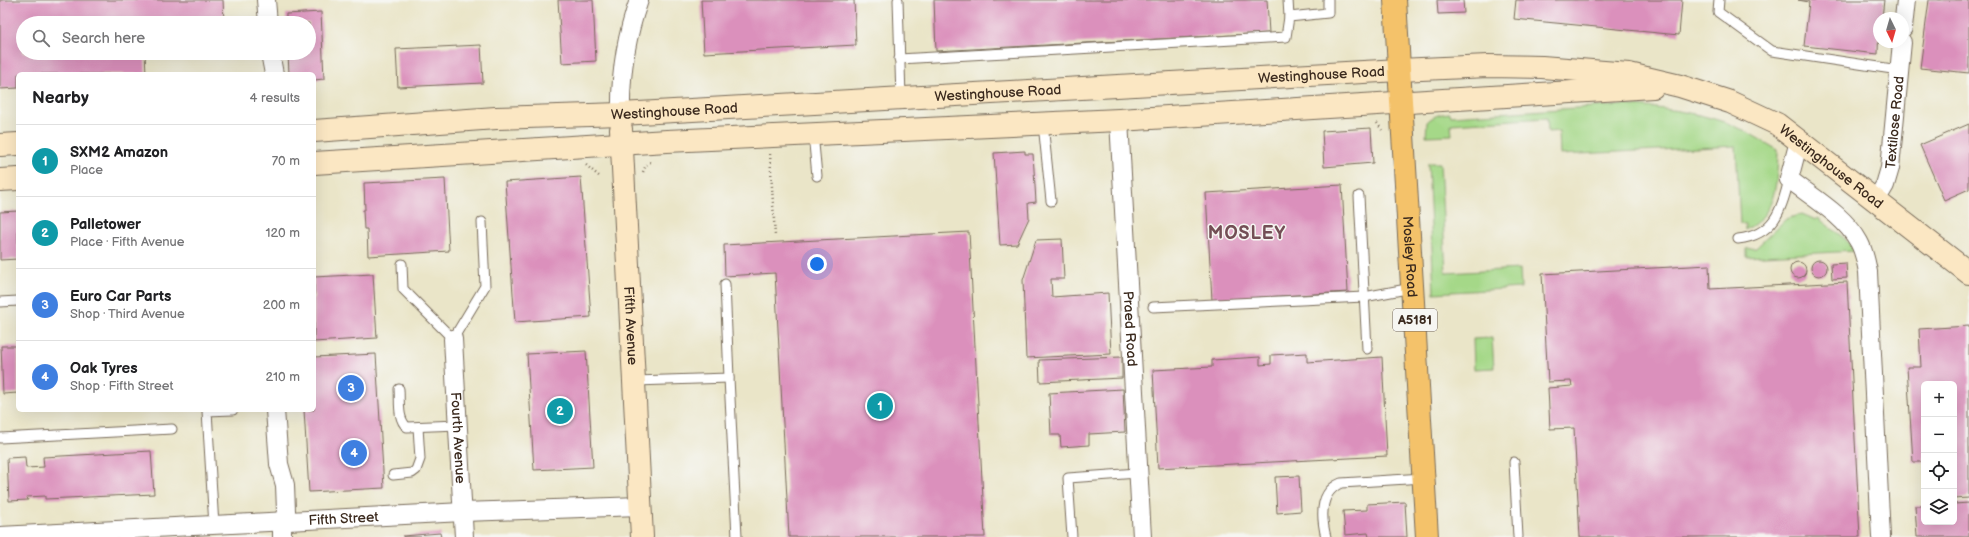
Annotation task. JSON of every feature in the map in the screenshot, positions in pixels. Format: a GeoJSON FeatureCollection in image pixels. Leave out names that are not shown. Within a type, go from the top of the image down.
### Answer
{"type":"FeatureCollection","features":[{"type":"Feature","properties":{"kind":"main road","name":"Mosley Road"},"geometry":{"type":"LineString","coordinates":[[1395,0],[1427,537]]}},
{"type":"Feature","properties":{"kind":"street"},"geometry":{"type":"LineString","coordinates":[[266,0],[267,16]]}},
{"type":"Feature","properties":{"kind":"street"},"geometry":{"type":"LineString","coordinates":[[620,114],[620,92],[623,61],[629,32],[639,0]]}},
{"type":"Feature","properties":{"kind":"street"},"geometry":{"type":"LineString","coordinates":[[1905,12],[1906,0]]}},
{"type":"Feature","properties":{"kind":"street","name":"Textilose Road"},"geometry":{"type":"LineString","coordinates":[[1876,200],[1885,185],[1890,168],[1901,48]]}},
{"type":"Feature","properties":{"kind":"street"},"geometry":{"type":"LineString","coordinates":[[271,60],[274,72]]}},
{"type":"Feature","properties":{"kind":"street","name":"Westinghouse Road"},"geometry":{"type":"LineString","coordinates":[[316,131],[496,118],[620,114],[1488,66],[1542,67],[1629,74],[1680,86],[1730,102],[1777,124],[1969,273]]}},
{"type":"Feature","properties":{"kind":"street","name":"Westinghouse Road"},"geometry":{"type":"LineString","coordinates":[[316,164],[813,133],[1119,120],[1680,86]]}},
{"type":"Feature","properties":{"kind":"street"},"geometry":{"type":"LineString","coordinates":[[901,98],[903,129]]}},
{"type":"Feature","properties":{"kind":"street"},"geometry":{"type":"LineString","coordinates":[[810,103],[813,133]]}},
{"type":"Feature","properties":{"kind":"street","name":"Fifth Avenue"},"geometry":{"type":"LineString","coordinates":[[620,114],[642,537]]}},
{"type":"Feature","properties":{"kind":"street","name":"Praed Road"},"geometry":{"type":"LineString","coordinates":[[1119,120],[1142,537]]}},
{"type":"Feature","properties":{"kind":"street"},"geometry":{"type":"LineString","coordinates":[[1799,141],[1789,179],[1841,220],[1853,232],[1864,254],[1868,272],[1881,537]]}},
{"type":"Feature","properties":{"kind":"street"},"geometry":{"type":"LineString","coordinates":[[0,145],[16,144]]}},
{"type":"Feature","properties":{"kind":"street"},"geometry":{"type":"LineString","coordinates":[[0,180],[16,179]]}},
{"type":"Feature","properties":{"kind":"street","name":"Fourth Avenue"},"geometry":{"type":"LineString","coordinates":[[453,338],[464,537]]}},
{"type":"Feature","properties":{"kind":"street"},"geometry":{"type":"LineString","coordinates":[[275,412],[279,464],[285,485],[286,511],[283,529]]}},
{"type":"Feature","properties":{"kind":"street","name":"Fifth Street"},"geometry":{"type":"LineString","coordinates":[[0,536],[214,526],[283,529],[463,512],[640,506]]}},
{"type":"Feature","properties":{"kind":"lane"},"geometry":{"type":"LineString","coordinates":[[898,0],[901,98]]}},
{"type":"Feature","properties":{"kind":"lane"},"geometry":{"type":"LineString","coordinates":[[899,59],[1286,37],[1289,16],[1288,0]]}},
{"type":"Feature","properties":{"kind":"lane"},"geometry":{"type":"LineString","coordinates":[[1289,16],[1328,13],[1328,0]]}},
{"type":"Feature","properties":{"kind":"lane"},"geometry":{"type":"LineString","coordinates":[[1719,0],[1718,12],[1772,51],[1899,70]]}},
{"type":"Feature","properties":{"kind":"lane"},"geometry":{"type":"LineString","coordinates":[[1043,124],[1051,201]]}},
{"type":"Feature","properties":{"kind":"lane"},"geometry":{"type":"LineString","coordinates":[[813,133],[817,176]]}},
{"type":"Feature","properties":{"kind":"lane"},"geometry":{"type":"LineString","coordinates":[[1738,239],[1753,237],[1773,221],[1783,206],[1789,179]]}},
{"type":"Feature","properties":{"kind":"lane"},"geometry":{"type":"LineString","coordinates":[[1359,196],[1367,349]]}},
{"type":"Feature","properties":{"kind":"lane"},"geometry":{"type":"LineString","coordinates":[[402,264],[404,289],[453,338],[485,286],[482,222]]}},
{"type":"Feature","properties":{"kind":"lane"},"geometry":{"type":"LineString","coordinates":[[725,284],[737,537]]}},
{"type":"Feature","properties":{"kind":"lane"},"geometry":{"type":"LineString","coordinates":[[1153,307],[1364,296],[1413,288]]}},
{"type":"Feature","properties":{"kind":"lane"},"geometry":{"type":"LineString","coordinates":[[0,302],[16,301]]}},
{"type":"Feature","properties":{"kind":"lane"},"geometry":{"type":"LineString","coordinates":[[635,380],[730,378]]}},
{"type":"Feature","properties":{"kind":"lane"},"geometry":{"type":"LineString","coordinates":[[399,389],[402,424],[407,427],[458,425]]}},
{"type":"Feature","properties":{"kind":"lane"},"geometry":{"type":"LineString","coordinates":[[207,412],[214,526]]}},
{"type":"Feature","properties":{"kind":"lane"},"geometry":{"type":"LineString","coordinates":[[393,475],[412,473],[416,470],[420,459],[418,427]]}},
{"type":"Feature","properties":{"kind":"lane"},"geometry":{"type":"LineString","coordinates":[[0,438],[172,429]]}},
{"type":"Feature","properties":{"kind":"lane"},"geometry":{"type":"LineString","coordinates":[[1514,462],[1518,537]]}},
{"type":"Feature","properties":{"kind":"lane"},"geometry":{"type":"LineString","coordinates":[[1072,537],[1068,478],[1138,473]]}},
{"type":"Feature","properties":{"kind":"lane"},"geometry":{"type":"LineString","coordinates":[[1326,537],[1324,501],[1326,493],[1333,486],[1341,482],[1424,478]]}},
{"type":"Feature","properties":{"kind":"path"},"geometry":{"type":"LineString","coordinates":[[769,136],[774,236]]}},
{"type":"Feature","properties":{"kind":"green space"},"geometry":{"type":"Polygon","coordinates":[[[1624,105],[1676,111],[1714,119],[1740,128],[1778,150],[1776,185],[1769,206],[1764,215],[1756,223],[1745,230],[1745,224],[1740,224],[1736,146],[1560,155],[1559,131],[1548,132],[1547,118],[1451,124],[1452,135],[1426,136],[1427,122],[1435,116],[1450,113],[1451,116],[1624,105]]]}},
{"type":"Feature","properties":{"kind":"green space"},"geometry":{"type":"Polygon","coordinates":[[[1428,163],[1440,163],[1446,273],[1520,269],[1521,288],[1434,293],[1428,163]]]}},
{"type":"Feature","properties":{"kind":"green space"},"geometry":{"type":"Polygon","coordinates":[[[1802,214],[1816,220],[1818,218],[1849,242],[1855,251],[1746,257],[1746,249],[1756,248],[1786,219],[1802,214]]]}},
{"type":"Feature","properties":{"kind":"green space"},"geometry":{"type":"Polygon","coordinates":[[[1492,338],[1494,368],[1474,369],[1473,339],[1492,338]]]}},
{"type":"Feature","properties":{"kind":"building"},"geometry":{"type":"Polygon","coordinates":[[[0,0],[223,0],[224,16],[16,16],[16,60],[145,60],[146,72],[16,72],[16,88],[0,89],[0,0]]]}},
{"type":"Feature","properties":{"kind":"building"},"geometry":{"type":"Polygon","coordinates":[[[558,0],[593,0],[596,61],[562,63],[558,0]]]}},
{"type":"Feature","properties":{"kind":"building"},"geometry":{"type":"Polygon","coordinates":[[[701,0],[854,0],[856,45],[704,53],[701,0]]]}},
{"type":"Feature","properties":{"kind":"building"},"geometry":{"type":"Polygon","coordinates":[[[934,0],[1267,0],[1269,33],[936,51],[934,0]]]}},
{"type":"Feature","properties":{"kind":"building"},"geometry":{"type":"Polygon","coordinates":[[[1437,0],[1463,0],[1464,13],[1438,14],[1437,0]]]}},
{"type":"Feature","properties":{"kind":"building"},"geometry":{"type":"Polygon","coordinates":[[[1516,0],[1682,0],[1679,35],[1514,19],[1516,0]]]}},
{"type":"Feature","properties":{"kind":"building"},"geometry":{"type":"Polygon","coordinates":[[[1798,0],[1884,0],[1883,12],[1873,12],[1873,48],[1878,48],[1878,54],[1804,46],[1809,2],[1798,0]]]}},
{"type":"Feature","properties":{"kind":"building"},"geometry":{"type":"Polygon","coordinates":[[[1929,0],[1969,0],[1969,73],[1920,68],[1929,0]]]}},
{"type":"Feature","properties":{"kind":"building"},"geometry":{"type":"Polygon","coordinates":[[[321,12],[324,79],[316,80],[316,72],[289,72],[288,60],[316,60],[316,16],[286,16],[286,14],[321,12]]]}},
{"type":"Feature","properties":{"kind":"building"},"geometry":{"type":"Polygon","coordinates":[[[481,45],[483,83],[398,87],[396,49],[481,45]]]}},
{"type":"Feature","properties":{"kind":"building"},"geometry":{"type":"Polygon","coordinates":[[[1969,124],[1969,189],[1944,200],[1920,145],[1969,124]]]}},
{"type":"Feature","properties":{"kind":"building"},"geometry":{"type":"Polygon","coordinates":[[[1371,128],[1373,163],[1324,167],[1322,131],[1371,128]]]}},
{"type":"Feature","properties":{"kind":"building"},"geometry":{"type":"Polygon","coordinates":[[[1025,151],[1025,154],[1033,154],[1036,202],[1028,203],[1029,218],[1017,244],[1000,245],[994,153],[1025,151]]]}},
{"type":"Feature","properties":{"kind":"building"},"geometry":{"type":"Polygon","coordinates":[[[581,177],[591,317],[515,322],[505,182],[581,177]]]}},
{"type":"Feature","properties":{"kind":"building"},"geometry":{"type":"Polygon","coordinates":[[[445,179],[449,251],[368,256],[367,229],[364,229],[364,183],[445,179]]]}},
{"type":"Feature","properties":{"kind":"building"},"geometry":{"type":"Polygon","coordinates":[[[1342,185],[1348,292],[1212,300],[1206,193],[1342,185]]]}},
{"type":"Feature","properties":{"kind":"building"},"geometry":{"type":"Polygon","coordinates":[[[16,211],[16,259],[0,260],[0,212],[16,211]]]}},
{"type":"Feature","properties":{"kind":"building"},"geometry":{"type":"Polygon","coordinates":[[[969,232],[985,537],[789,537],[775,273],[725,276],[724,245],[969,232]]]}},
{"type":"Feature","properties":{"kind":"building"},"geometry":{"type":"Polygon","coordinates":[[[1062,239],[1064,279],[1051,279],[1052,297],[1108,293],[1111,354],[1026,358],[1023,280],[1036,240],[1062,239]]]}},
{"type":"Feature","properties":{"kind":"building"},"geometry":{"type":"Polygon","coordinates":[[[1819,260],[1825,262],[1827,268],[1825,274],[1819,276],[1813,274],[1811,268],[1813,262],[1819,260]]]}},
{"type":"Feature","properties":{"kind":"building"},"geometry":{"type":"Polygon","coordinates":[[[1795,262],[1801,262],[1806,267],[1804,276],[1801,278],[1795,278],[1790,273],[1790,267],[1795,262]]]}},
{"type":"Feature","properties":{"kind":"building"},"geometry":{"type":"Polygon","coordinates":[[[1846,263],[1847,278],[1832,279],[1831,264],[1846,263]]]}},
{"type":"Feature","properties":{"kind":"building"},"geometry":{"type":"Polygon","coordinates":[[[1709,265],[1710,289],[1847,282],[1860,537],[1580,537],[1574,428],[1550,429],[1548,388],[1572,386],[1571,381],[1548,382],[1542,274],[1709,265]]]}},
{"type":"Feature","properties":{"kind":"building"},"geometry":{"type":"Polygon","coordinates":[[[373,274],[377,338],[316,342],[316,277],[373,274]]]}},
{"type":"Feature","properties":{"kind":"building"},"geometry":{"type":"Polygon","coordinates":[[[1969,326],[1969,498],[1957,499],[1957,381],[1921,381],[1921,462],[1913,462],[1907,367],[1921,367],[1919,329],[1969,326]]]}},
{"type":"Feature","properties":{"kind":"building"},"geometry":{"type":"Polygon","coordinates":[[[1,346],[16,346],[16,393],[3,394],[1,346]]]}},
{"type":"Feature","properties":{"kind":"building"},"geometry":{"type":"Polygon","coordinates":[[[586,351],[593,467],[534,470],[527,354],[586,351]]]}},
{"type":"Feature","properties":{"kind":"building"},"geometry":{"type":"Polygon","coordinates":[[[1307,353],[1307,362],[1382,357],[1387,456],[1158,468],[1153,370],[1212,367],[1212,360],[1260,357],[1260,365],[1271,364],[1271,355],[1307,353]]]}},
{"type":"Feature","properties":{"kind":"building"},"geometry":{"type":"Polygon","coordinates":[[[376,354],[384,488],[309,492],[304,412],[316,412],[316,357],[376,354]]]}},
{"type":"Feature","properties":{"kind":"building"},"geometry":{"type":"Polygon","coordinates":[[[1122,357],[1122,378],[1040,382],[1039,360],[1122,357]]]}},
{"type":"Feature","properties":{"kind":"building"},"geometry":{"type":"Polygon","coordinates":[[[1123,389],[1125,432],[1089,434],[1089,445],[1061,447],[1060,435],[1051,435],[1049,393],[1123,389]]]}},
{"type":"Feature","properties":{"kind":"building"},"geometry":{"type":"Polygon","coordinates":[[[151,451],[154,494],[45,499],[45,496],[27,497],[28,500],[9,501],[7,458],[25,457],[26,468],[44,467],[43,457],[151,451]]]}},
{"type":"Feature","properties":{"kind":"building"},"geometry":{"type":"Polygon","coordinates":[[[1299,476],[1301,511],[1277,513],[1275,477],[1299,476]]]}},
{"type":"Feature","properties":{"kind":"building"},"geometry":{"type":"Polygon","coordinates":[[[1405,502],[1407,537],[1369,537],[1368,533],[1345,535],[1343,511],[1367,510],[1367,504],[1405,502]]]}},
{"type":"Feature","properties":{"kind":"building"},"geometry":{"type":"Polygon","coordinates":[[[1969,503],[1969,537],[1917,537],[1915,506],[1921,506],[1921,525],[1957,525],[1957,504],[1969,503]]]}},
{"type":"Feature","properties":{"kind":"building"},"geometry":{"type":"Polygon","coordinates":[[[440,533],[441,537],[403,537],[403,536],[440,533]]]}},
{"type":"Feature","properties":{"kind":"place","name":"Euro Car Parts"},"geometry":{"type":"Point","coordinates":[351,388]}},
{"type":"Feature","properties":{"kind":"place","name":"SXM2 Amazon"},"geometry":{"type":"Point","coordinates":[880,406]}},
{"type":"Feature","properties":{"kind":"place","name":"Palletower"},"geometry":{"type":"Point","coordinates":[560,411]}},
{"type":"Feature","properties":{"kind":"place","name":"Oak Tyres"},"geometry":{"type":"Point","coordinates":[354,453]}},
{"type":"Feature","properties":{"kind":"district","name":"MOSLEY"},"geometry":{"type":"Point","coordinates":[1247,233]}}]}
